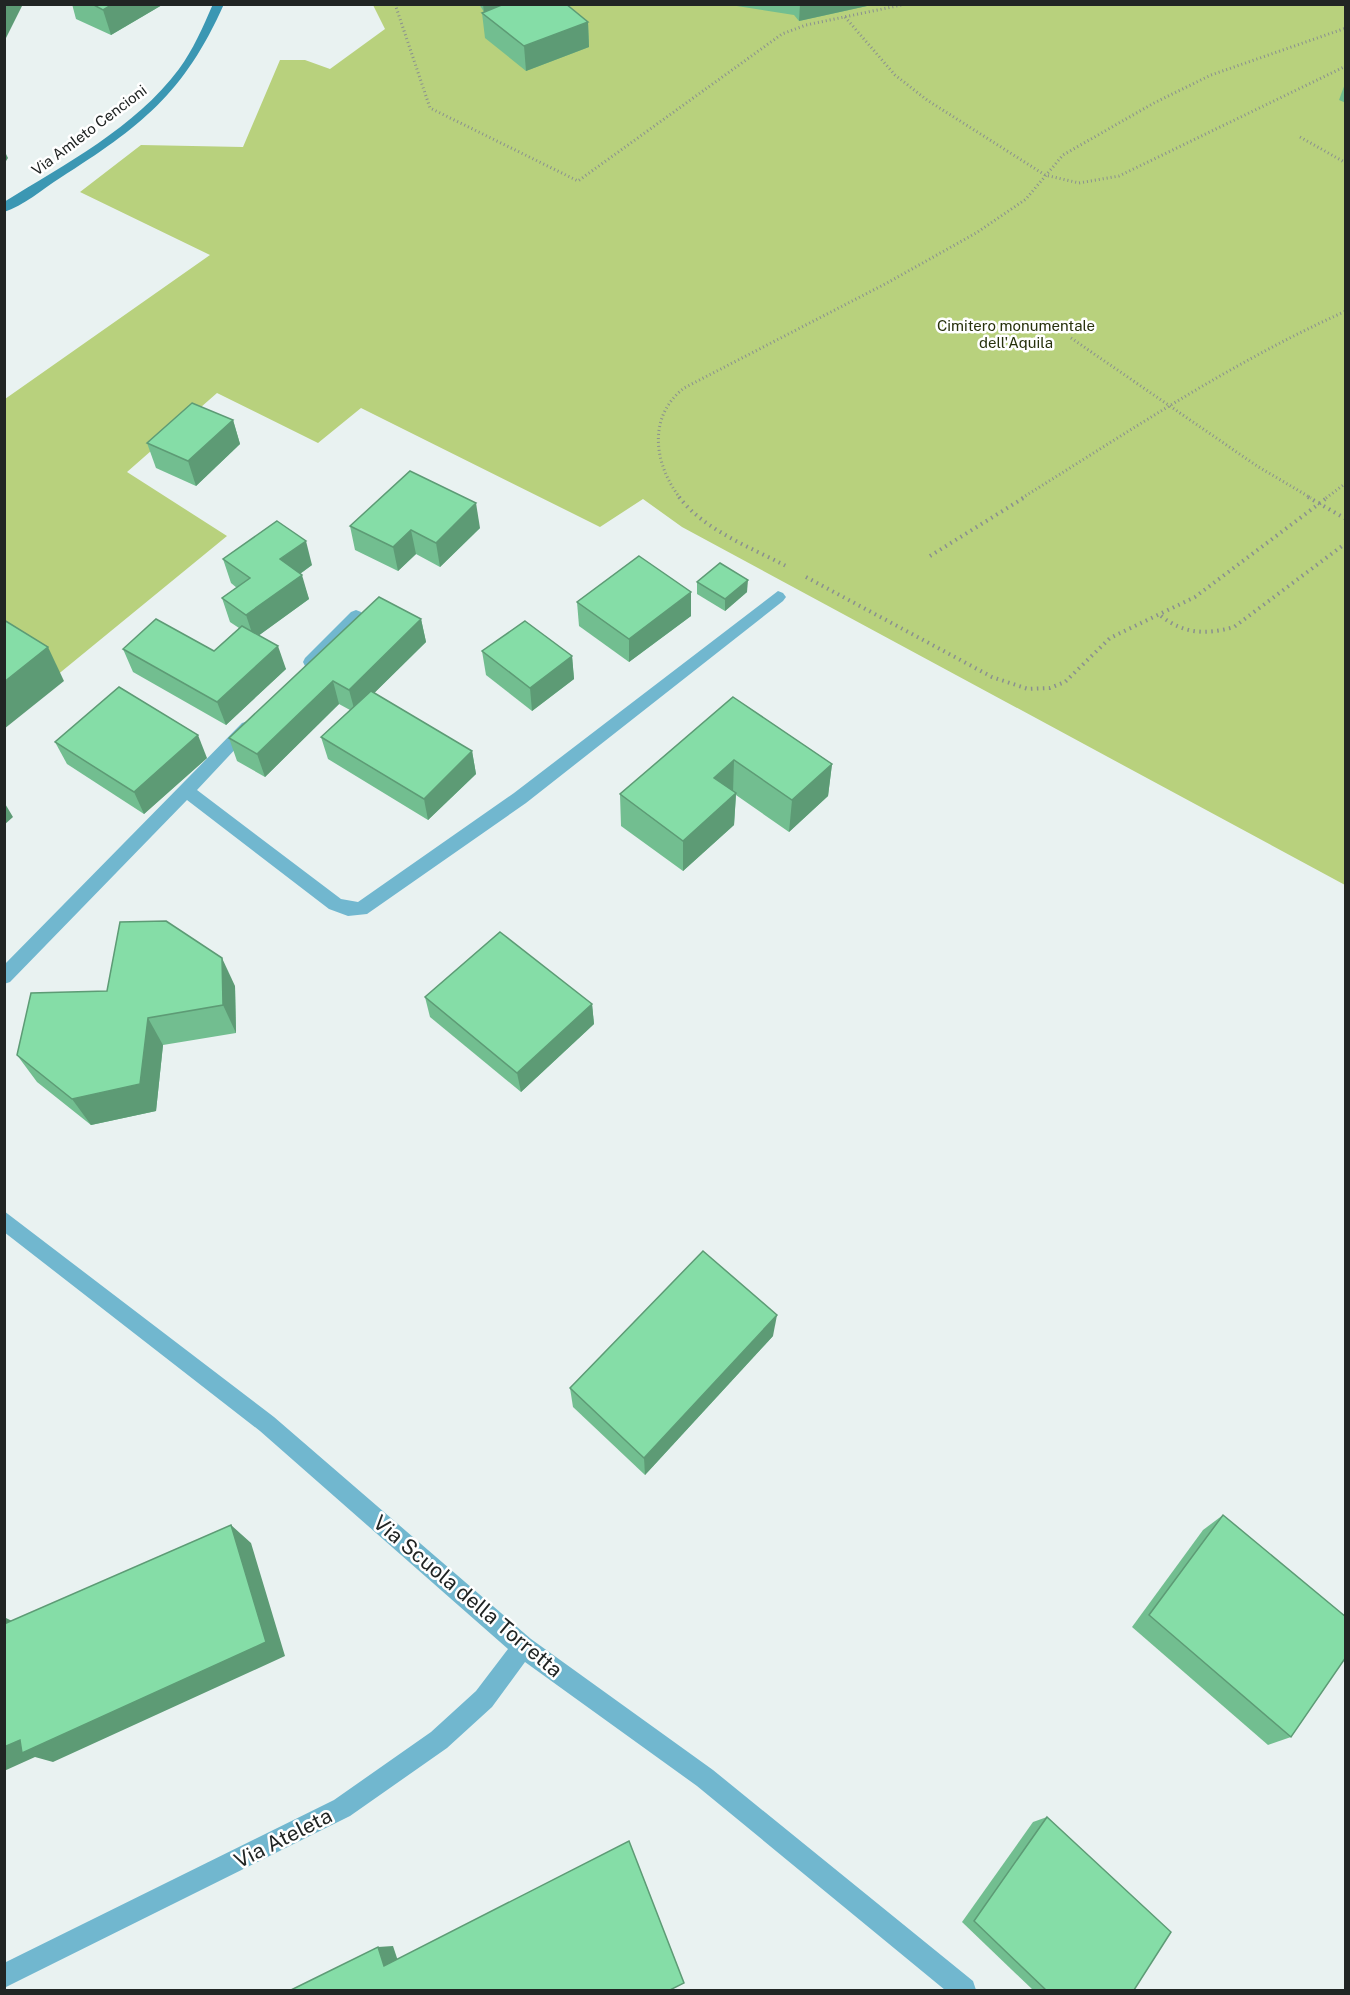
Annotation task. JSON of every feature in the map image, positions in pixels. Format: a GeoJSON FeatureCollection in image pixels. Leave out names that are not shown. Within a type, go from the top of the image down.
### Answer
{"type":"FeatureCollection","features":[{"type":"Feature","properties":{"kind":"main road","name":"Via Amleto Cencioni"},"geometry":{"type":"LineString","coordinates":[[4,208],[83,156],[164,92],[190,60],[219,4]]}},
{"type":"Feature","properties":{"kind":"street"},"geometry":{"type":"LineString","coordinates":[[186,790],[335,904],[348,909],[361,909],[520,798],[778,597]]}},
{"type":"Feature","properties":{"kind":"street"},"geometry":{"type":"LineString","coordinates":[[299,674],[356,616]]}},
{"type":"Feature","properties":{"kind":"street"},"geometry":{"type":"LineString","coordinates":[[4,977],[259,716]]}},
{"type":"Feature","properties":{"kind":"street","name":"Via Scuola della Torretta"},"geometry":{"type":"LineString","coordinates":[[4,1220],[267,1424],[523,1647],[714,1785],[812,1863],[964,1990]]}},
{"type":"Feature","properties":{"kind":"street","name":"Via Ateleta"},"geometry":{"type":"LineString","coordinates":[[4,1976],[342,1808],[440,1740],[484,1699],[523,1647]]}},
{"type":"Feature","properties":{"kind":"path"},"geometry":{"type":"LineString","coordinates":[[395,4],[430,108],[578,181],[782,34],[806,25],[906,4]]}},
{"type":"Feature","properties":{"kind":"path"},"geometry":{"type":"LineString","coordinates":[[845,17],[884,63],[910,87],[1045,175],[1079,183],[1119,176],[1181,148],[1346,66]]}},
{"type":"Feature","properties":{"kind":"path"},"geometry":{"type":"LineString","coordinates":[[787,567],[704,520],[683,504],[671,490],[661,469],[658,443],[659,419],[666,404],[675,393],[692,381],[887,283],[976,233],[1026,199],[1052,164],[1075,146],[1154,103],[1211,75],[1346,28]]}},
{"type":"Feature","properties":{"kind":"path"},"geometry":{"type":"LineString","coordinates":[[1300,137],[1346,163]]}},
{"type":"Feature","properties":{"kind":"path"},"geometry":{"type":"LineString","coordinates":[[930,556],[1168,406],[1284,339],[1346,310]]}},
{"type":"Feature","properties":{"kind":"path"},"geometry":{"type":"LineString","coordinates":[[1071,338],[1257,466],[1346,519]]}},
{"type":"Feature","properties":{"kind":"path"},"geometry":{"type":"LineString","coordinates":[[797,572],[992,677],[1028,689],[1050,688],[1065,682],[1110,638],[1161,616],[1195,597],[1346,483]]}},
{"type":"Feature","properties":{"kind":"path"},"geometry":{"type":"LineString","coordinates":[[1161,616],[1175,626],[1199,634],[1216,633],[1234,627],[1346,543]]}},
{"type":"Feature","properties":{"kind":"green space","name":"Cimitero monumentale dell'Aquila"},"geometry":{"type":"Polygon","coordinates":[[[373,5],[1345,5],[1345,885],[682,527],[643,499],[600,527],[361,408],[318,443],[217,393],[127,472],[227,536],[56,676],[5,666],[5,399],[210,255],[80,192],[141,145],[243,147],[280,60],[305,60],[330,69],[385,29],[373,5]]]}},
{"type":"Feature","properties":{"kind":"building"},"geometry":{"type":"Polygon","coordinates":[[[92,4],[113,4],[103,10],[92,4]]]}},
{"type":"Feature","properties":{"kind":"building"},"geometry":{"type":"Polygon","coordinates":[[[504,4],[566,4],[588,22],[524,46],[482,13],[504,4]]]}},
{"type":"Feature","properties":{"kind":"building"},"geometry":{"type":"Polygon","coordinates":[[[192,403],[233,420],[188,461],[147,443],[192,403]]]}},
{"type":"Feature","properties":{"kind":"building"},"geometry":{"type":"Polygon","coordinates":[[[410,471],[476,503],[436,543],[411,530],[393,547],[350,526],[410,471]]]}},
{"type":"Feature","properties":{"kind":"building"},"geometry":{"type":"Polygon","coordinates":[[[277,521],[306,541],[280,559],[302,575],[246,615],[222,598],[250,578],[223,559],[277,521]]]}},
{"type":"Feature","properties":{"kind":"building"},"geometry":{"type":"Polygon","coordinates":[[[639,556],[691,592],[629,639],[577,602],[639,556]]]}},
{"type":"Feature","properties":{"kind":"building"},"geometry":{"type":"Polygon","coordinates":[[[720,563],[748,580],[725,599],[697,582],[720,563]]]}},
{"type":"Feature","properties":{"kind":"building"},"geometry":{"type":"Polygon","coordinates":[[[379,597],[421,619],[349,690],[333,681],[257,754],[229,738],[379,597]]]}},
{"type":"Feature","properties":{"kind":"building"},"geometry":{"type":"Polygon","coordinates":[[[156,619],[214,651],[242,626],[278,646],[217,702],[123,649],[156,619]]]}},
{"type":"Feature","properties":{"kind":"building"},"geometry":{"type":"Polygon","coordinates":[[[4,620],[48,647],[4,682],[4,620]]]}},
{"type":"Feature","properties":{"kind":"building"},"geometry":{"type":"Polygon","coordinates":[[[525,621],[572,656],[530,688],[482,651],[525,621]]]}},
{"type":"Feature","properties":{"kind":"building"},"geometry":{"type":"Polygon","coordinates":[[[119,687],[198,735],[134,792],[55,742],[119,687]]]}},
{"type":"Feature","properties":{"kind":"building"},"geometry":{"type":"Polygon","coordinates":[[[371,691],[472,751],[424,799],[321,737],[371,691]]]}},
{"type":"Feature","properties":{"kind":"building"},"geometry":{"type":"Polygon","coordinates":[[[733,697],[832,764],[792,800],[734,760],[714,778],[736,793],[683,841],[620,794],[733,697]]]}},
{"type":"Feature","properties":{"kind":"building"},"geometry":{"type":"Polygon","coordinates":[[[166,921],[222,958],[223,1005],[148,1018],[140,1084],[72,1099],[17,1055],[31,993],[107,991],[120,922],[166,921]]]}},
{"type":"Feature","properties":{"kind":"building"},"geometry":{"type":"Polygon","coordinates":[[[500,932],[592,1004],[517,1073],[425,997],[500,932]]]}},
{"type":"Feature","properties":{"kind":"building"},"geometry":{"type":"Polygon","coordinates":[[[703,1251],[777,1315],[644,1458],[570,1388],[703,1251]]]}},
{"type":"Feature","properties":{"kind":"building"},"geometry":{"type":"Polygon","coordinates":[[[1223,1515],[1346,1617],[1346,1657],[1291,1737],[1149,1615],[1223,1515]]]}},
{"type":"Feature","properties":{"kind":"building"},"geometry":{"type":"Polygon","coordinates":[[[231,1525],[266,1642],[22,1753],[20,1740],[4,1747],[4,1624],[231,1525]]]}},
{"type":"Feature","properties":{"kind":"building"},"geometry":{"type":"Polygon","coordinates":[[[1047,1817],[1171,1932],[1134,1990],[1046,1990],[974,1921],[1047,1817]]]}},
{"type":"Feature","properties":{"kind":"building"},"geometry":{"type":"Polygon","coordinates":[[[629,1841],[684,1983],[670,1990],[291,1990],[378,1947],[384,1966],[629,1841]]]}}]}
